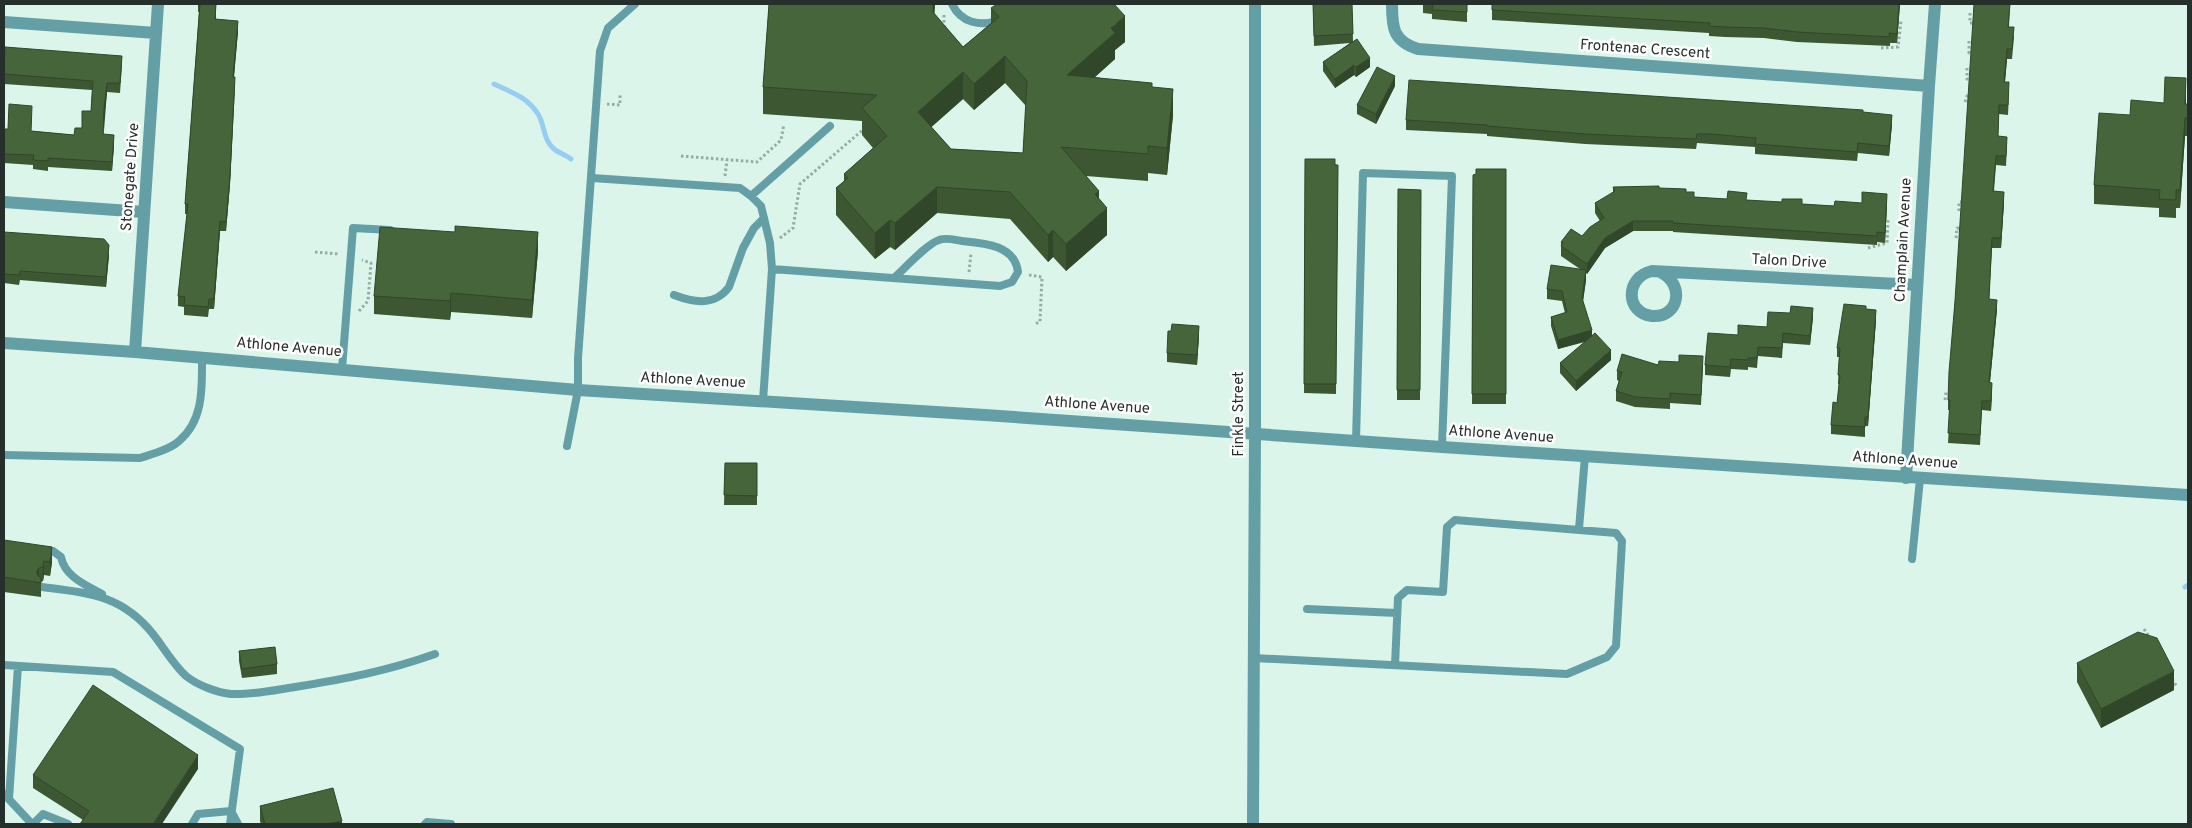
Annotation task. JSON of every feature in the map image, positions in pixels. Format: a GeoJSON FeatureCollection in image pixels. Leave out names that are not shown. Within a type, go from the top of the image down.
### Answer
{"type":"FeatureCollection","features":[{"type":"Feature","properties":{"kind":"street","name":"Stonegate Drive"},"geometry":{"type":"LineString","coordinates":[[135,352],[158,4]]}},
{"type":"Feature","properties":{"kind":"street","name":"Finkle Street"},"geometry":{"type":"LineString","coordinates":[[1253,824],[1256,433],[1255,4]]}},
{"type":"Feature","properties":{"kind":"street","name":"Frontenac Crescent"},"geometry":{"type":"LineString","coordinates":[[1392,4],[1396,37],[1401,42],[1418,49],[1929,86]]}},
{"type":"Feature","properties":{"kind":"street","name":"Champlain Avenue"},"geometry":{"type":"LineString","coordinates":[[1906,478],[1935,4]]}},
{"type":"Feature","properties":{"kind":"street"},"geometry":{"type":"LineString","coordinates":[[4,22],[156,33]]}},
{"type":"Feature","properties":{"kind":"street"},"geometry":{"type":"LineString","coordinates":[[4,202],[144,212]]}},
{"type":"Feature","properties":{"kind":"street","name":"Talon Drive"},"geometry":{"type":"LineString","coordinates":[[1660,272],[1918,286]]}},
{"type":"Feature","properties":{"kind":"street","name":"Athlone Avenue"},"geometry":{"type":"LineString","coordinates":[[4,343],[135,352],[578,390],[2188,495]]}},
{"type":"Feature","properties":{"kind":"lane"},"geometry":{"type":"LineString","coordinates":[[567,446],[578,390],[578,358],[600,51],[604,37],[615,21],[634,4]]}},
{"type":"Feature","properties":{"kind":"lane"},"geometry":{"type":"LineString","coordinates":[[952,4],[964,18],[974,23],[984,25],[1005,17]]}},
{"type":"Feature","properties":{"kind":"lane"},"geometry":{"type":"LineString","coordinates":[[751,196],[830,126]]}},
{"type":"Feature","properties":{"kind":"lane"},"geometry":{"type":"LineString","coordinates":[[1356,440],[1363,173],[1452,176],[1442,447]]}},
{"type":"Feature","properties":{"kind":"lane"},"geometry":{"type":"LineString","coordinates":[[592,178],[740,188],[761,206],[770,243],[772,269],[763,401]]}},
{"type":"Feature","properties":{"kind":"lane"},"geometry":{"type":"LineString","coordinates":[[674,295],[686,300],[712,301],[723,295],[729,287],[750,234],[764,218]]}},
{"type":"Feature","properties":{"kind":"lane"},"geometry":{"type":"LineString","coordinates":[[342,369],[353,228],[401,231]]}},
{"type":"Feature","properties":{"kind":"lane"},"geometry":{"type":"LineString","coordinates":[[772,269],[1000,286],[1008,285],[1012,282],[1018,272],[1015,260],[1006,252],[990,244],[938,240],[933,242],[894,278]]}},
{"type":"Feature","properties":{"kind":"lane"},"geometry":{"type":"LineString","coordinates":[[4,455],[140,458],[179,442],[198,415],[202,398],[202,358]]}},
{"type":"Feature","properties":{"kind":"lane"},"geometry":{"type":"LineString","coordinates":[[1579,529],[1585,456]]}},
{"type":"Feature","properties":{"kind":"lane"},"geometry":{"type":"LineString","coordinates":[[1912,559],[1920,479]]}},
{"type":"Feature","properties":{"kind":"lane"},"geometry":{"type":"LineString","coordinates":[[1254,658],[1567,674],[1607,657],[1616,646],[1622,541],[1616,533],[1455,520],[1447,527],[1443,592],[1407,590],[1398,598],[1394,665]]}},
{"type":"Feature","properties":{"kind":"lane"},"geometry":{"type":"LineString","coordinates":[[37,549],[53,552],[61,557],[63,568],[74,578],[134,614],[152,632],[187,677],[229,694],[248,694],[344,679],[394,668],[435,654]]}},
{"type":"Feature","properties":{"kind":"lane"},"geometry":{"type":"LineString","coordinates":[[42,587],[81,592],[111,599]]}},
{"type":"Feature","properties":{"kind":"lane"},"geometry":{"type":"LineString","coordinates":[[1308,609],[1397,613]]}},
{"type":"Feature","properties":{"kind":"lane"},"geometry":{"type":"LineString","coordinates":[[4,665],[113,672],[240,749],[230,824]]}},
{"type":"Feature","properties":{"kind":"lane"},"geometry":{"type":"LineString","coordinates":[[18,666],[6,796],[33,824],[43,814],[68,824]]}},
{"type":"Feature","properties":{"kind":"lane"},"geometry":{"type":"LineString","coordinates":[[192,824],[198,814],[232,811]]}},
{"type":"Feature","properties":{"kind":"lane"},"geometry":{"type":"LineString","coordinates":[[232,811],[238,824]]}},
{"type":"Feature","properties":{"kind":"lane"},"geometry":{"type":"LineString","coordinates":[[426,824],[427,822],[451,824]]}},
{"type":"Feature","properties":{"kind":"path"},"geometry":{"type":"LineString","coordinates":[[1970,14],[1970,23],[1978,23]]}},
{"type":"Feature","properties":{"kind":"path"},"geometry":{"type":"LineString","coordinates":[[1881,48],[1898,47],[1901,21]]}},
{"type":"Feature","properties":{"kind":"path"},"geometry":{"type":"LineString","coordinates":[[1969,41],[1969,53],[1980,53]]}},
{"type":"Feature","properties":{"kind":"path"},"geometry":{"type":"LineString","coordinates":[[1967,68],[1967,79],[1975,79]]}},
{"type":"Feature","properties":{"kind":"path"},"geometry":{"type":"LineString","coordinates":[[1965,102],[1967,96],[1977,93]]}},
{"type":"Feature","properties":{"kind":"path"},"geometry":{"type":"LineString","coordinates":[[597,103],[620,105],[620,94]]}},
{"type":"Feature","properties":{"kind":"path"},"geometry":{"type":"LineString","coordinates":[[681,156],[756,162],[781,140],[784,124]]}},
{"type":"Feature","properties":{"kind":"path"},"geometry":{"type":"LineString","coordinates":[[770,243],[794,228],[800,184],[868,125]]}},
{"type":"Feature","properties":{"kind":"path"},"geometry":{"type":"LineString","coordinates":[[1958,211],[1959,202],[1970,203]]}},
{"type":"Feature","properties":{"kind":"path"},"geometry":{"type":"LineString","coordinates":[[1868,248],[1887,243],[1889,236],[1888,219]]}},
{"type":"Feature","properties":{"kind":"path"},"geometry":{"type":"LineString","coordinates":[[1956,238],[1957,228],[1968,229]]}},
{"type":"Feature","properties":{"kind":"path"},"geometry":{"type":"LineString","coordinates":[[968,284],[972,242]]}},
{"type":"Feature","properties":{"kind":"path"},"geometry":{"type":"LineString","coordinates":[[357,315],[368,301],[371,263]]}},
{"type":"Feature","properties":{"kind":"path"},"geometry":{"type":"LineString","coordinates":[[1024,275],[1042,277],[1040,322],[1034,324]]}},
{"type":"Feature","properties":{"kind":"path"},"geometry":{"type":"LineString","coordinates":[[1945,400],[1946,392],[1958,393]]}},
{"type":"Feature","properties":{"kind":"path"},"geometry":{"type":"LineString","coordinates":[[2144,628],[2154,645]]}},
{"type":"Feature","properties":{"kind":"path"},"geometry":{"type":"LineString","coordinates":[[2167,670],[2176,687]]}},
{"type":"Feature","properties":{"kind":"building"},"geometry":{"type":"Polygon","coordinates":[[[200,4],[216,4],[215,19],[238,21],[233,77],[235,77],[226,222],[220,221],[214,299],[209,299],[208,307],[184,305],[185,297],[178,296],[188,204],[185,204],[200,4]]]}},
{"type":"Feature","properties":{"kind":"building"},"geometry":{"type":"Polygon","coordinates":[[[769,4],[933,4],[933,12],[963,47],[999,17],[991,8],[997,4],[1114,4],[1125,16],[1111,28],[1115,33],[1067,75],[1152,83],[1152,87],[1173,89],[1167,148],[1148,146],[1148,154],[1061,147],[1099,191],[1095,194],[1107,208],[1066,244],[1053,230],[1048,235],[1010,192],[937,187],[895,223],[890,220],[875,233],[836,188],[848,178],[844,174],[887,136],[862,108],[877,95],[763,87],[769,4]],[[1005,56],[974,84],[963,72],[918,112],[951,149],[1023,153],[1027,81],[1005,56]]]}},
{"type":"Feature","properties":{"kind":"building"},"geometry":{"type":"Polygon","coordinates":[[[1313,4],[1352,4],[1353,34],[1314,36],[1313,4]]]}},
{"type":"Feature","properties":{"kind":"building"},"geometry":{"type":"Polygon","coordinates":[[[1433,4],[1467,4],[1467,12],[1432,10],[1433,4]]]}},
{"type":"Feature","properties":{"kind":"building"},"geometry":{"type":"Polygon","coordinates":[[[1492,4],[1899,4],[1897,34],[1889,33],[1890,37],[1709,26],[1710,23],[1492,10],[1492,4]]]}},
{"type":"Feature","properties":{"kind":"building"},"geometry":{"type":"Polygon","coordinates":[[[1974,4],[2010,4],[2008,27],[2014,27],[2012,49],[2007,49],[2004,82],[2009,82],[2008,105],[1999,105],[1998,136],[2007,137],[2006,156],[1996,156],[1993,191],[2004,192],[2001,238],[1992,238],[1989,299],[1997,300],[1989,382],[1992,383],[1991,401],[1982,401],[1980,435],[1948,433],[1949,372],[1974,4]]]}},
{"type":"Feature","properties":{"kind":"building"},"geometry":{"type":"Polygon","coordinates":[[[1357,39],[1370,58],[1356,67],[1354,65],[1335,79],[1323,62],[1357,39]]]}},
{"type":"Feature","properties":{"kind":"building"},"geometry":{"type":"Polygon","coordinates":[[[5,47],[122,56],[120,83],[107,83],[104,109],[103,134],[114,135],[112,162],[48,158],[48,161],[33,160],[34,155],[4,154],[4,129],[8,129],[9,104],[32,106],[31,131],[74,135],[75,128],[82,128],[82,111],[91,111],[93,81],[4,74],[5,47]]]}},
{"type":"Feature","properties":{"kind":"building"},"geometry":{"type":"Polygon","coordinates":[[[1377,67],[1395,76],[1376,114],[1357,105],[1377,67]]]}},
{"type":"Feature","properties":{"kind":"building"},"geometry":{"type":"Polygon","coordinates":[[[2165,77],[2186,78],[2185,104],[2188,104],[2188,118],[2185,118],[2180,190],[2176,190],[2176,200],[2159,199],[2160,190],[2094,185],[2099,113],[2130,115],[2131,100],[2164,103],[2165,77]]]}},
{"type":"Feature","properties":{"kind":"building"},"geometry":{"type":"Polygon","coordinates":[[[1409,80],[1863,110],[1863,112],[1892,115],[1889,146],[1858,143],[1857,152],[1755,144],[1756,138],[1711,134],[1697,134],[1696,139],[1585,134],[1406,120],[1409,80]]]}},
{"type":"Feature","properties":{"kind":"building"},"geometry":{"type":"Polygon","coordinates":[[[1305,159],[1335,159],[1335,165],[1338,165],[1336,384],[1304,384],[1305,159]]]}},
{"type":"Feature","properties":{"kind":"building"},"geometry":{"type":"Polygon","coordinates":[[[1476,169],[1506,169],[1506,394],[1472,394],[1473,175],[1476,174],[1476,169]]]}},
{"type":"Feature","properties":{"kind":"building"},"geometry":{"type":"Polygon","coordinates":[[[1659,186],[1659,188],[1686,189],[1686,192],[1694,192],[1694,197],[1727,199],[1728,191],[1747,193],[1746,200],[1782,202],[1782,199],[1802,199],[1802,204],[1834,206],[1835,201],[1862,203],[1862,192],[1887,194],[1885,233],[1877,232],[1877,236],[1673,223],[1673,221],[1633,221],[1605,238],[1587,264],[1561,246],[1563,243],[1561,242],[1571,229],[1582,236],[1590,227],[1604,218],[1595,203],[1615,191],[1613,187],[1659,186]]]}},
{"type":"Feature","properties":{"kind":"building"},"geometry":{"type":"Polygon","coordinates":[[[1398,189],[1421,190],[1420,390],[1397,390],[1398,189]]]}},
{"type":"Feature","properties":{"kind":"building"},"geometry":{"type":"Polygon","coordinates":[[[455,226],[538,232],[532,300],[451,293],[450,301],[374,296],[380,227],[455,232],[455,226]]]}},
{"type":"Feature","properties":{"kind":"building"},"geometry":{"type":"Polygon","coordinates":[[[4,232],[104,239],[109,245],[106,277],[20,271],[19,275],[4,274],[4,232]]]}},
{"type":"Feature","properties":{"kind":"building"},"geometry":{"type":"Polygon","coordinates":[[[1551,265],[1586,270],[1582,298],[1592,330],[1558,340],[1551,317],[1567,312],[1562,291],[1547,289],[1551,265]]]}},
{"type":"Feature","properties":{"kind":"building"},"geometry":{"type":"Polygon","coordinates":[[[1844,304],[1866,306],[1866,309],[1876,310],[1868,417],[1865,417],[1865,427],[1831,425],[1833,402],[1837,403],[1840,348],[1837,348],[1844,304]]]}},
{"type":"Feature","properties":{"kind":"building"},"geometry":{"type":"Polygon","coordinates":[[[1791,306],[1813,308],[1810,336],[1783,333],[1782,348],[1758,347],[1757,358],[1748,358],[1748,360],[1731,359],[1730,367],[1705,365],[1708,333],[1738,335],[1738,325],[1767,327],[1768,312],[1790,313],[1791,306]]]}},
{"type":"Feature","properties":{"kind":"building"},"geometry":{"type":"Polygon","coordinates":[[[1172,324],[1199,326],[1197,355],[1167,353],[1168,331],[1171,331],[1172,324]]]}},
{"type":"Feature","properties":{"kind":"building"},"geometry":{"type":"Polygon","coordinates":[[[1595,333],[1611,350],[1576,381],[1560,363],[1595,333]]]}},
{"type":"Feature","properties":{"kind":"building"},"geometry":{"type":"Polygon","coordinates":[[[1622,354],[1658,365],[1659,361],[1679,362],[1679,355],[1703,356],[1701,395],[1670,393],[1670,399],[1635,397],[1616,391],[1622,372],[1617,371],[1622,354]]]}},
{"type":"Feature","properties":{"kind":"building"},"geometry":{"type":"Polygon","coordinates":[[[725,463],[757,463],[757,496],[724,495],[725,463]]]}},
{"type":"Feature","properties":{"kind":"building"},"geometry":{"type":"Polygon","coordinates":[[[4,540],[52,547],[50,562],[44,561],[43,567],[37,571],[37,575],[41,578],[41,583],[4,577],[4,540]]]}},
{"type":"Feature","properties":{"kind":"building"},"geometry":{"type":"Polygon","coordinates":[[[2138,632],[2157,638],[2174,671],[2101,709],[2077,663],[2138,632]]]}},
{"type":"Feature","properties":{"kind":"building"},"geometry":{"type":"Polygon","coordinates":[[[275,647],[277,664],[242,669],[239,651],[275,647]]]}},
{"type":"Feature","properties":{"kind":"building"},"geometry":{"type":"Polygon","coordinates":[[[93,685],[198,755],[153,824],[80,824],[89,811],[33,775],[93,685]]]}},
{"type":"Feature","properties":{"kind":"building"},"geometry":{"type":"Polygon","coordinates":[[[333,788],[342,821],[327,824],[265,824],[260,806],[333,788]]]}},
{"type":"Feature","properties":{"kind":"waterway"},"geometry":{"type":"LineString","coordinates":[[494,84],[529,103],[538,114],[550,145],[571,159]]}}]}
